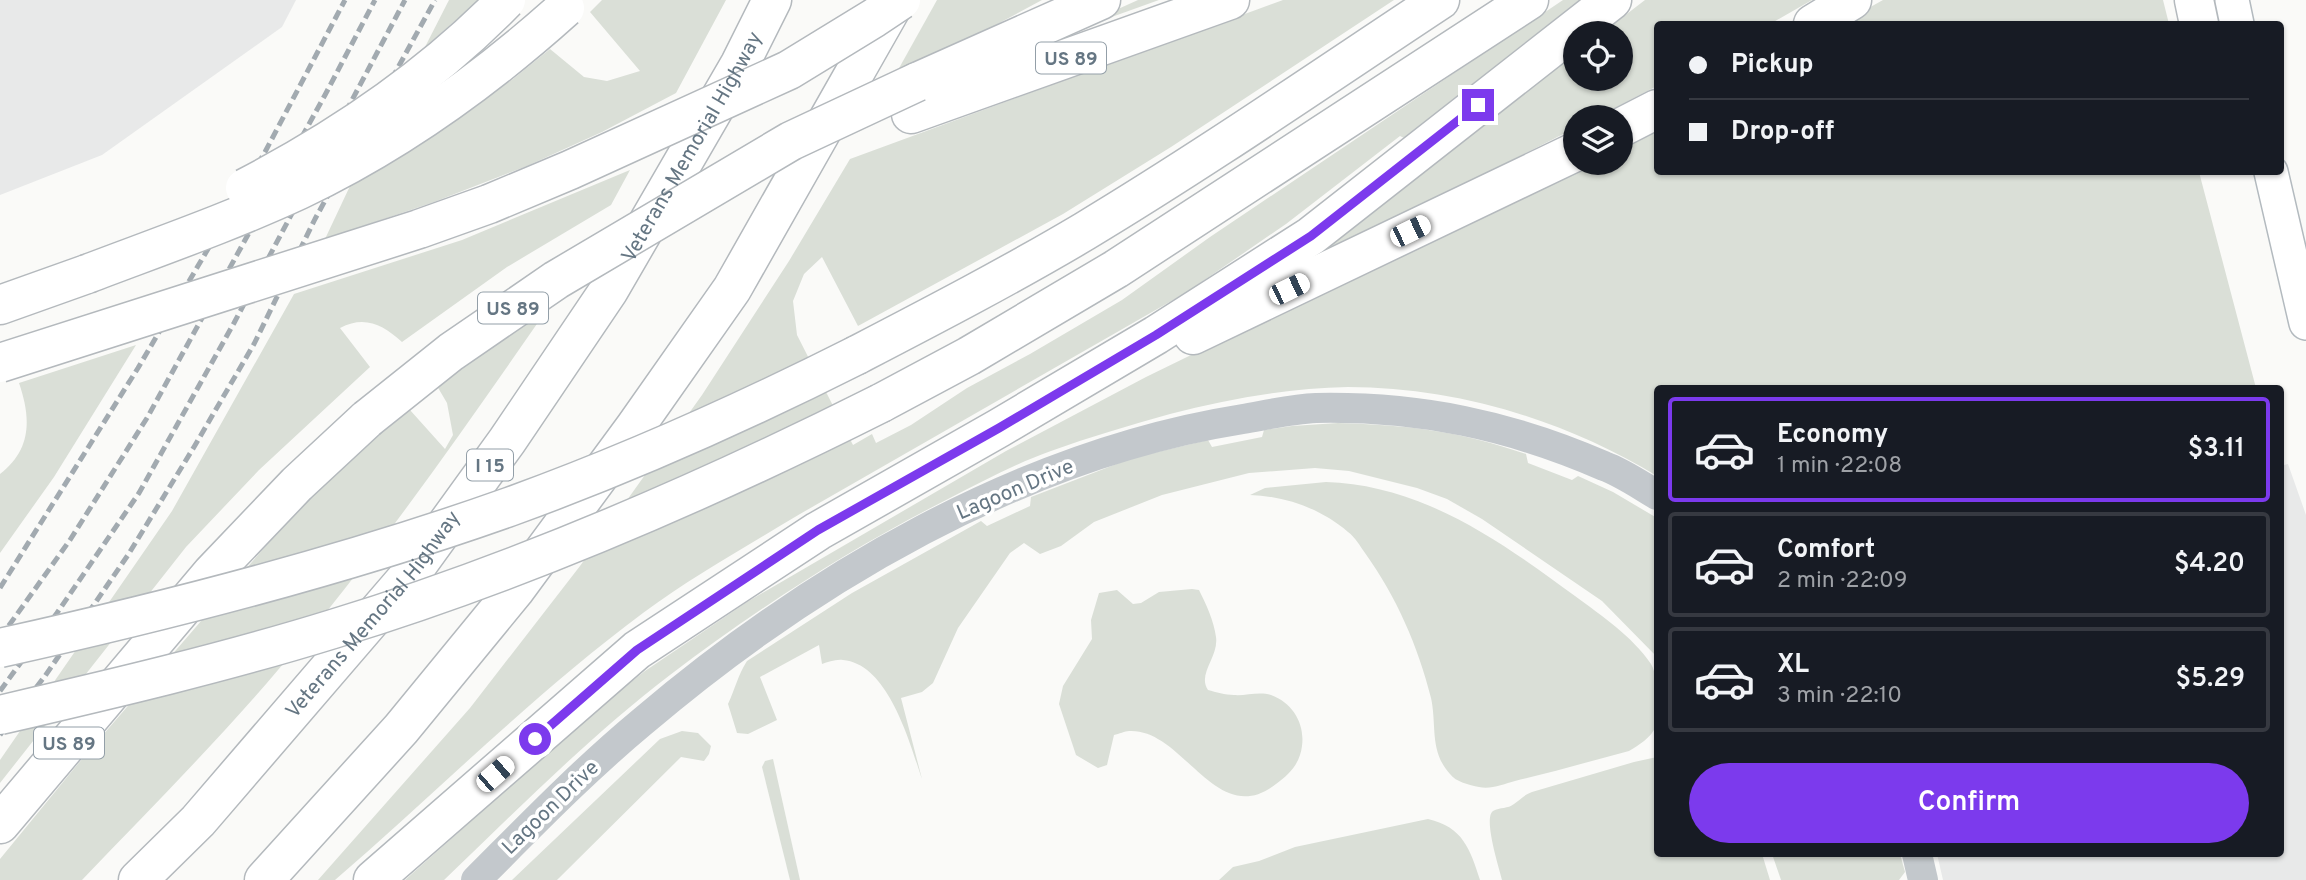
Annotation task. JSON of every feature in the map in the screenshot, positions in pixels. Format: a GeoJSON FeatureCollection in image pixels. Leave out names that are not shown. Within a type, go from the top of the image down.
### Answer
{"type":"FeatureCollection","features":[{"type":"Feature","properties":{"kind":"highway"},"geometry":{"type":"LineString","coordinates":[[87,274],[195,212],[276,172],[352,127],[416,80],[479,27],[506,0]]}},
{"type":"Feature","properties":{"kind":"highway","name":"Veterans Memorial Highway"},"geometry":{"type":"LineString","coordinates":[[138,880],[198,821],[414,571],[507,441],[609,290],[740,64],[772,0]]}},
{"type":"Feature","properties":{"kind":"highway"},"geometry":{"type":"LineString","coordinates":[[689,114],[853,0]]}},
{"type":"Feature","properties":{"kind":"highway"},"geometry":{"type":"LineString","coordinates":[[0,363],[456,216],[534,186],[789,70],[874,19],[898,0]]}},
{"type":"Feature","properties":{"kind":"highway"},"geometry":{"type":"LineString","coordinates":[[264,880],[428,697],[515,590],[635,427],[732,289],[898,0]]}},
{"type":"Feature","properties":{"kind":"highway"},"geometry":{"type":"LineString","coordinates":[[914,98],[1101,0]]}},
{"type":"Feature","properties":{"kind":"highway","name":"US 89"},"geometry":{"type":"LineString","coordinates":[[0,824],[212,573],[297,484],[367,419],[452,352],[518,305],[790,141],[914,98],[1230,0]]}},
{"type":"Feature","properties":{"kind":"highway"},"geometry":{"type":"LineString","coordinates":[[0,648],[223,595],[374,551],[499,510],[660,447],[776,395],[964,299],[1085,230],[1440,0]]}},
{"type":"Feature","properties":{"kind":"highway"},"geometry":{"type":"LineString","coordinates":[[0,715],[256,652],[336,628],[462,586],[718,483],[881,403],[969,356],[1116,269],[1529,0]]}},
{"type":"Feature","properties":{"kind":"highway"},"geometry":{"type":"LineString","coordinates":[[373,880],[637,650],[818,530],[1156,335],[1311,236],[1612,0]]}},
{"type":"Feature","properties":{"kind":"highway"},"geometry":{"type":"LineString","coordinates":[[1818,21],[1852,0]]}},
{"type":"Feature","properties":{"kind":"highway"},"geometry":{"type":"LineString","coordinates":[[2194,0],[2198,21]]}},
{"type":"Feature","properties":{"kind":"highway"},"geometry":{"type":"LineString","coordinates":[[0,305],[251,211],[335,171],[411,126],[475,83],[570,4]]}},
{"type":"Feature","properties":{"kind":"highway"},"geometry":{"type":"LineString","coordinates":[[1633,121],[1654,111]]}},
{"type":"Feature","properties":{"kind":"highway"},"geometry":{"type":"LineString","coordinates":[[999,428],[1563,158]]}},
{"type":"Feature","properties":{"kind":"main road"},"geometry":{"type":"LineString","coordinates":[[2232,0],[2236,21]]}},
{"type":"Feature","properties":{"kind":"main road"},"geometry":{"type":"LineString","coordinates":[[2272,175],[2306,323]]}},
{"type":"Feature","properties":{"kind":"street","name":"Lagoon Drive"},"geometry":{"type":"LineString","coordinates":[[476,880],[586,770],[643,720],[738,647],[839,576],[940,521],[990,498],[1053,470],[1126,446],[1203,426],[1312,408],[1383,410],[1453,417],[1520,433],[1607,467],[1654,493]]}},
{"type":"Feature","properties":{"kind":"street"},"geometry":{"type":"LineString","coordinates":[[1918,857],[1923,880]]}},
{"type":"Feature","properties":{"kind":"shaded area"},"geometry":{"type":"Polygon","coordinates":[[[0,0],[296,0],[282,27],[102,155],[0,195],[0,0]]]}},
{"type":"Feature","properties":{"kind":"shaded area"},"geometry":{"type":"Polygon","coordinates":[[[449,0],[479,0],[425,47],[449,0]]]}},
{"type":"Feature","properties":{"kind":"shaded area"},"geometry":{"type":"Polygon","coordinates":[[[602,0],[726,0],[676,93],[602,132],[527,166],[434,202],[325,239],[350,186],[432,136],[513,79],[550,49],[584,77],[607,81],[640,71],[590,12],[602,0]]]}},
{"type":"Feature","properties":{"kind":"shaded area"},"geometry":{"type":"Polygon","coordinates":[[[937,0],[1042,0],[977,35],[898,70],[937,0]]]}},
{"type":"Feature","properties":{"kind":"shaded area"},"geometry":{"type":"Polygon","coordinates":[[[1138,0],[1159,0],[1056,37],[1138,0]]]}},
{"type":"Feature","properties":{"kind":"shaded area"},"geometry":{"type":"Polygon","coordinates":[[[1283,0],[1394,0],[1171,147],[1063,214],[858,326],[822,257],[804,274],[793,301],[797,335],[853,445],[872,434],[876,443],[911,425],[967,388],[1122,300],[1210,237],[1563,0],[1582,0],[1404,138],[1400,136],[1286,224],[1187,292],[800,514],[662,599],[563,676],[335,880],[318,880],[470,708],[580,566],[702,395],[789,261],[850,159],[1283,0]]]}},
{"type":"Feature","properties":{"kind":"shaded area"},"geometry":{"type":"Polygon","coordinates":[[[1645,0],[1812,0],[1775,21],[1654,21],[1654,88],[1620,105],[1563,105],[1563,134],[1326,255],[1321,248],[1563,63],[1563,91],[1633,91],[1633,21],[1618,21],[1645,0]]]}},
{"type":"Feature","properties":{"kind":"shaded area"},"geometry":{"type":"Polygon","coordinates":[[[1883,0],[2163,0],[2168,21],[1845,21],[1883,0]]]}},
{"type":"Feature","properties":{"kind":"shaded area"},"geometry":{"type":"Polygon","coordinates":[[[1654,128],[1654,175],[2200,175],[2255,385],[1654,385],[1654,474],[1585,438],[1547,423],[1509,410],[1429,393],[1348,387],[1303,390],[1236,399],[1170,414],[1080,441],[1026,461],[913,517],[841,558],[737,626],[640,699],[554,774],[444,880],[405,880],[604,703],[645,671],[747,602],[1006,451],[1146,377],[1563,174],[1633,175],[1633,139],[1654,128]]]}},
{"type":"Feature","properties":{"kind":"shaded area"},"geometry":{"type":"Polygon","coordinates":[[[630,170],[611,205],[507,267],[402,342],[381,327],[366,322],[340,328],[370,367],[259,470],[186,547],[0,783],[0,760],[172,511],[294,294],[462,240],[630,170]]]}},
{"type":"Feature","properties":{"kind":"shaded area"},"geometry":{"type":"Polygon","coordinates":[[[548,308],[451,447],[349,583],[254,697],[157,802],[82,880],[0,880],[0,859],[77,765],[312,495],[358,452],[410,410],[445,449],[453,435],[447,403],[437,386],[548,308]]]}},
{"type":"Feature","properties":{"kind":"shaded area"},"geometry":{"type":"Polygon","coordinates":[[[136,345],[54,477],[0,553],[0,474],[18,454],[26,432],[26,408],[19,383],[136,345]]]}},
{"type":"Feature","properties":{"kind":"shaded area"},"geometry":{"type":"Polygon","coordinates":[[[1338,423],[1387,425],[1478,440],[1526,454],[1528,463],[1572,480],[1578,476],[1613,492],[1654,516],[1654,654],[1602,601],[1482,519],[1447,499],[1417,488],[1349,471],[1315,468],[1249,473],[1162,495],[1094,522],[1061,546],[1040,554],[1024,543],[1010,553],[958,628],[933,683],[922,692],[901,698],[922,779],[904,727],[885,690],[873,675],[859,665],[840,660],[822,664],[819,645],[760,677],[777,720],[748,734],[737,733],[728,704],[747,661],[852,593],[981,521],[987,526],[1030,506],[1031,497],[1132,458],[1208,440],[1212,447],[1262,437],[1264,430],[1338,423]]]}},
{"type":"Feature","properties":{"kind":"shaded area"},"geometry":{"type":"Polygon","coordinates":[[[2288,464],[2306,515],[2306,880],[1943,880],[1938,857],[2284,857],[2284,465],[2288,464]]]}},
{"type":"Feature","properties":{"kind":"shaded area"},"geometry":{"type":"Polygon","coordinates":[[[1326,482],[1366,486],[1418,501],[1468,525],[1505,547],[1626,635],[1651,664],[1654,673],[1654,729],[1651,734],[1629,751],[1488,788],[1463,783],[1453,777],[1443,765],[1436,747],[1433,708],[1420,659],[1396,604],[1376,569],[1351,534],[1327,517],[1290,501],[1250,495],[1265,488],[1326,482]]]}},
{"type":"Feature","properties":{"kind":"shaded area"},"geometry":{"type":"Polygon","coordinates":[[[1117,590],[1133,604],[1141,603],[1159,592],[1199,590],[1212,619],[1216,637],[1206,671],[1205,684],[1208,690],[1231,695],[1271,695],[1286,703],[1296,715],[1302,730],[1302,746],[1297,763],[1276,784],[1255,795],[1235,795],[1218,787],[1167,745],[1149,734],[1129,731],[1114,735],[1107,765],[1098,768],[1076,755],[1059,704],[1063,686],[1092,639],[1091,620],[1099,593],[1117,590]]]}},
{"type":"Feature","properties":{"kind":"shaded area"},"geometry":{"type":"Polygon","coordinates":[[[682,731],[698,733],[711,746],[704,761],[681,757],[557,880],[512,880],[660,739],[682,731]]]}},
{"type":"Feature","properties":{"kind":"shaded area"},"geometry":{"type":"Polygon","coordinates":[[[1654,758],[1654,857],[1763,857],[1770,880],[1502,880],[1491,833],[1490,815],[1493,811],[1512,806],[1532,792],[1654,758]]]}},
{"type":"Feature","properties":{"kind":"shaded area"},"geometry":{"type":"Polygon","coordinates":[[[773,759],[800,880],[790,880],[762,767],[765,761],[773,759]]]}},
{"type":"Feature","properties":{"kind":"shaded area"},"geometry":{"type":"Polygon","coordinates":[[[1428,819],[1449,828],[1463,841],[1480,880],[1219,880],[1233,867],[1259,861],[1295,847],[1428,819]]]}},
{"type":"Feature","properties":{"kind":"shaded area"},"geometry":{"type":"Polygon","coordinates":[[[1773,857],[1901,857],[1905,872],[1899,880],[1781,880],[1773,857]]]}},
{"type":"Feature","properties":{"kind":"railway"},"geometry":{"type":"LineString","coordinates":[[0,588],[138,368],[265,152],[345,0]]}},
{"type":"Feature","properties":{"kind":"railway"},"geometry":{"type":"LineString","coordinates":[[0,638],[70,540],[147,418],[375,0]]}},
{"type":"Feature","properties":{"kind":"railway"},"geometry":{"type":"LineString","coordinates":[[0,691],[139,493],[234,323],[405,0]]}},
{"type":"Feature","properties":{"kind":"railway"},"geometry":{"type":"LineString","coordinates":[[0,735],[45,676],[128,555],[194,447],[254,344],[315,219],[435,0]]}},
{"type":"Feature","properties":{"kind":"route"},"geometry":{"type":"LineString","coordinates":[[535,739],[637,650],[818,530],[1156,335],[1311,236],[1478,105]]}}]}
